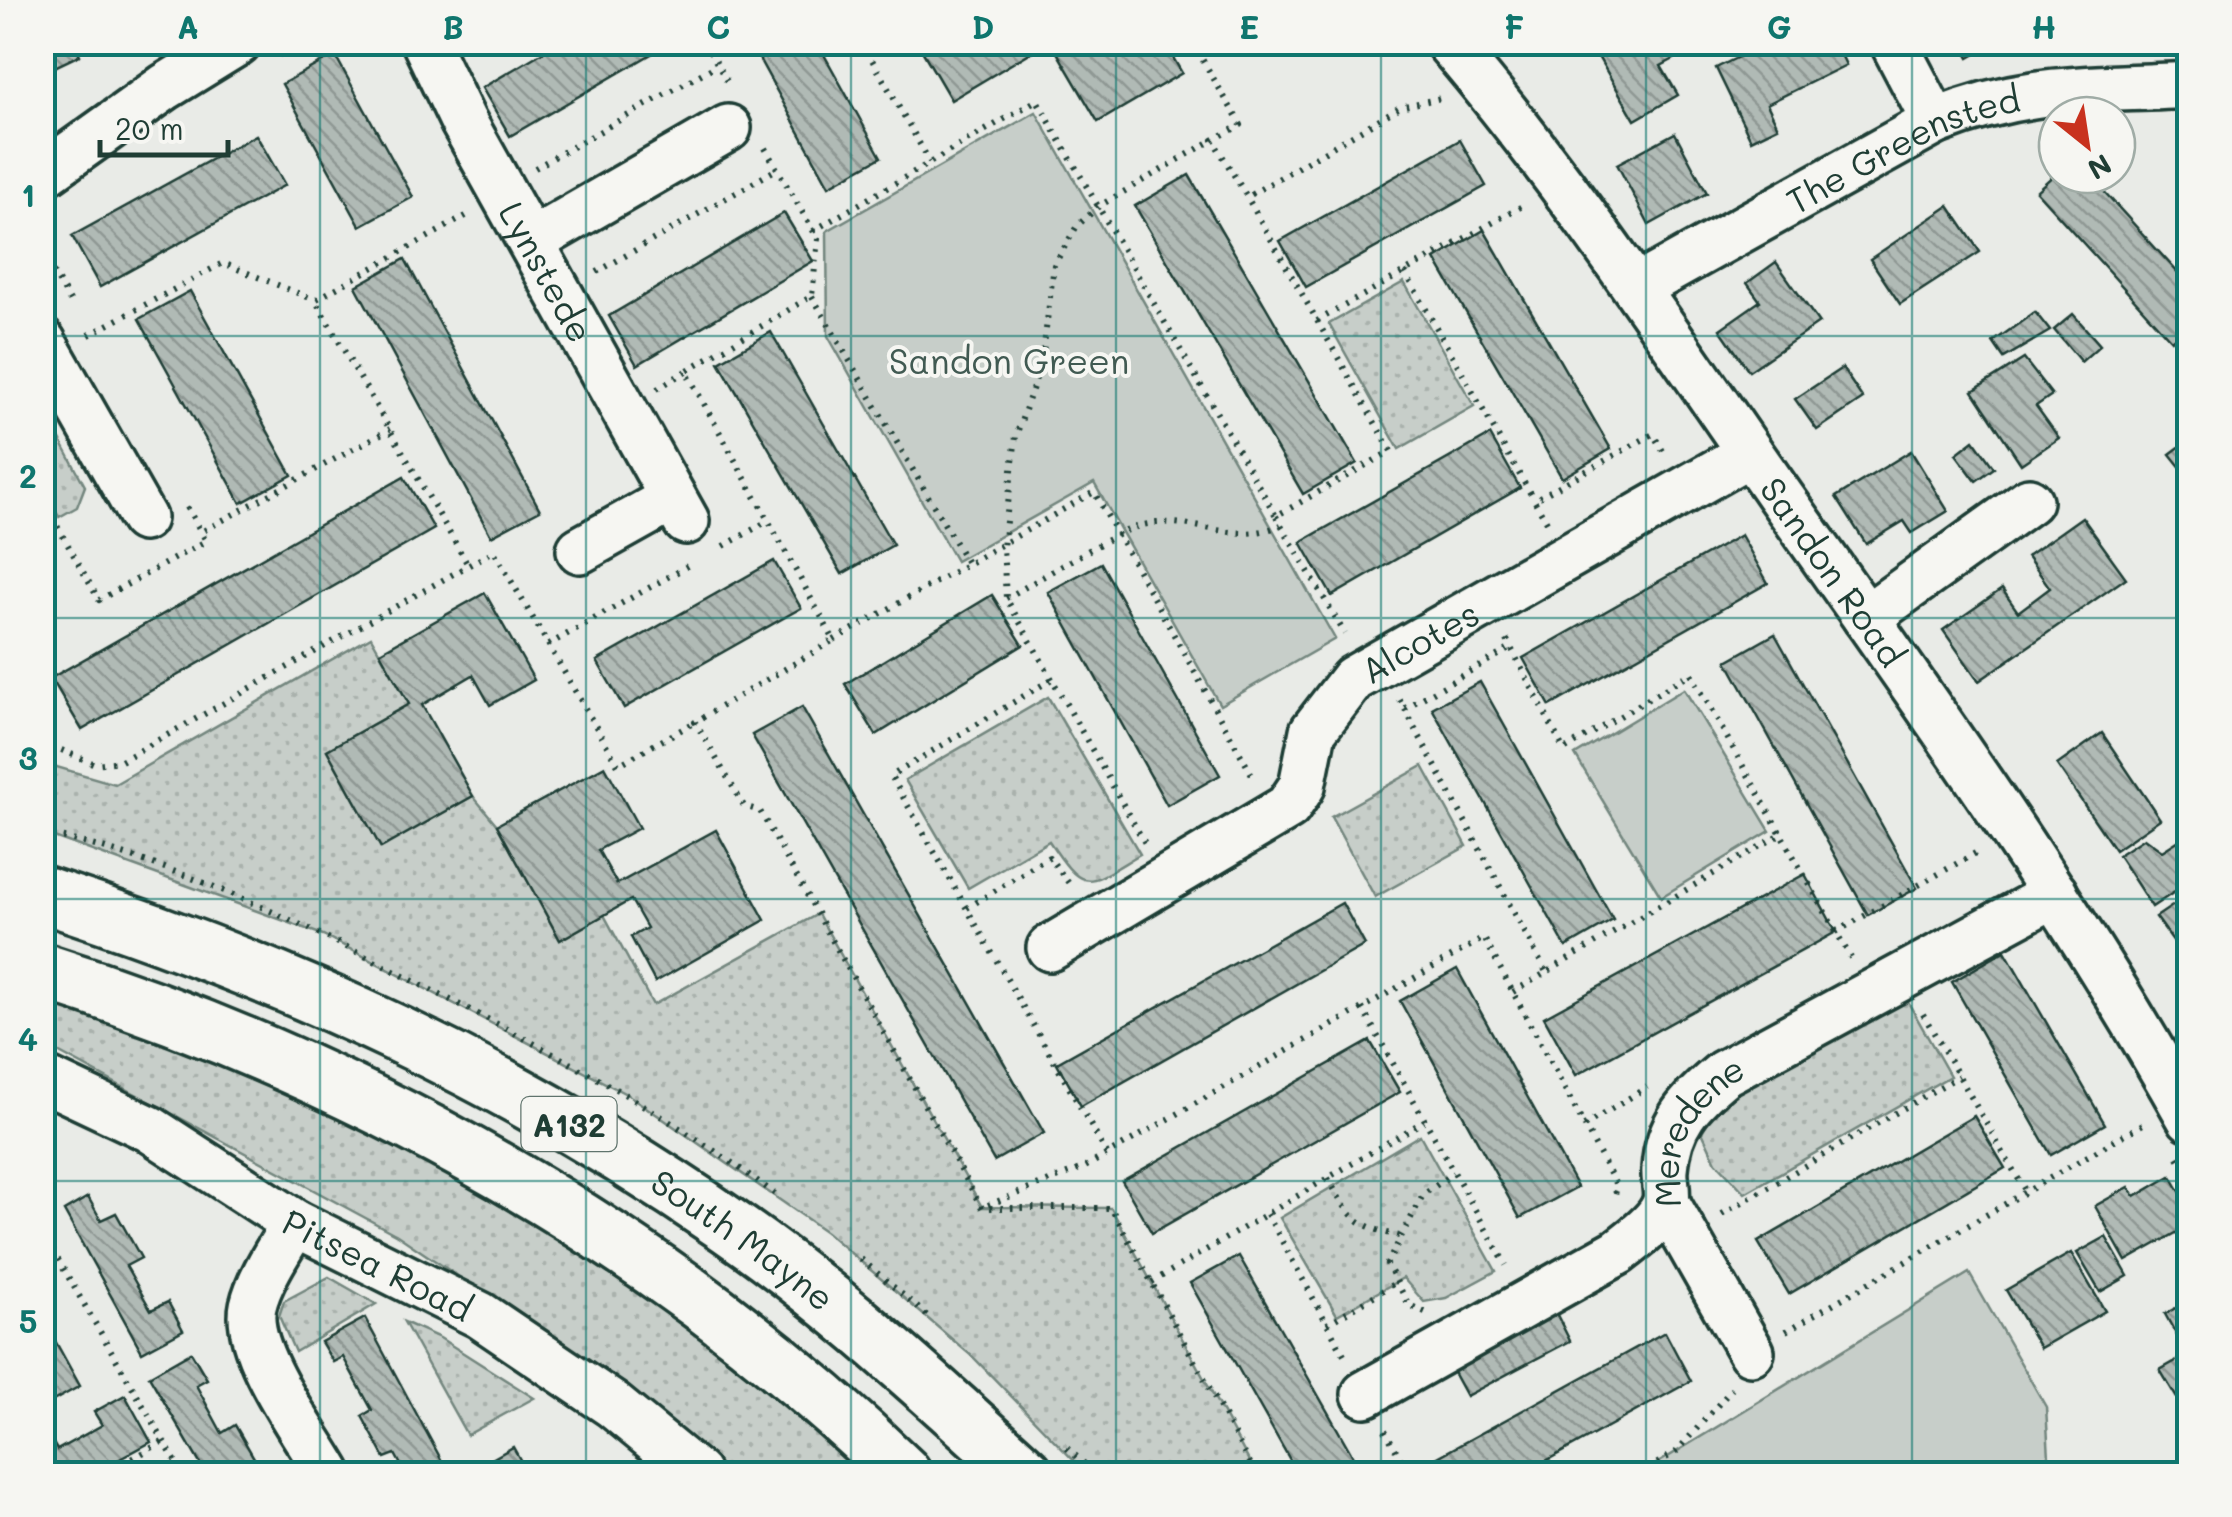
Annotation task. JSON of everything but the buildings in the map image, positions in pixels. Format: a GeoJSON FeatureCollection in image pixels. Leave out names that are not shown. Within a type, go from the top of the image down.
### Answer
{"type":"FeatureCollection","features":[{"type":"Feature","properties":{"kind":"main road","name":"South Mayne"},"geometry":{"type":"LineString","coordinates":[[42,894],[320,995],[489,1077],[615,1150],[732,1228],[878,1343],[1025,1474]]}},
{"type":"Feature","properties":{"kind":"main road","name":"A132"},"geometry":{"type":"LineString","coordinates":[[42,971],[142,1003],[294,1065],[440,1138],[559,1206],[680,1288],[849,1422],[904,1474]]}},
{"type":"Feature","properties":{"kind":"street"},"geometry":{"type":"LineString","coordinates":[[42,175],[165,87],[238,42]]}},
{"type":"Feature","properties":{"kind":"street","name":"Lynstede"},"geometry":{"type":"LineString","coordinates":[[425,42],[693,532]]}},
{"type":"Feature","properties":{"kind":"street","name":"Sandon Road"},"geometry":{"type":"LineString","coordinates":[[1448,42],[1511,114],[1638,287],[2056,894],[2172,1117]]}},
{"type":"Feature","properties":{"kind":"street"},"geometry":{"type":"LineString","coordinates":[[1893,42],[1935,122]]}},
{"type":"Feature","properties":{"kind":"street","name":"The Greensted"},"geometry":{"type":"LineString","coordinates":[[1638,287],[1935,122],[2027,92],[2190,85]]}},
{"type":"Feature","properties":{"kind":"street"},"geometry":{"type":"LineString","coordinates":[[532,241],[741,121]]}},
{"type":"Feature","properties":{"kind":"street"},"geometry":{"type":"LineString","coordinates":[[42,341],[143,518]]}},
{"type":"Feature","properties":{"kind":"street","name":"Alcotes"},"geometry":{"type":"LineString","coordinates":[[1050,948],[1288,807],[1302,786],[1313,731],[1354,679],[1365,653],[1750,453]]}},
{"type":"Feature","properties":{"kind":"street"},"geometry":{"type":"LineString","coordinates":[[1866,618],[2029,501]]}},
{"type":"Feature","properties":{"kind":"street"},"geometry":{"type":"LineString","coordinates":[[580,550],[693,532]]}},
{"type":"Feature","properties":{"kind":"street","name":"Meredene"},"geometry":{"type":"LineString","coordinates":[[1365,1394],[1618,1252],[1646,1230],[1675,1219],[1668,1140],[1676,1121],[1696,1096],[1724,1074],[2056,894]]}},
{"type":"Feature","properties":{"kind":"street","name":"Pitsea Road"},"geometry":{"type":"LineString","coordinates":[[42,1078],[150,1130],[296,1223],[480,1315],[613,1405],[696,1474]]}},
{"type":"Feature","properties":{"kind":"street"},"geometry":{"type":"LineString","coordinates":[[1675,1219],[1751,1352]]}},
{"type":"Feature","properties":{"kind":"street"},"geometry":{"type":"LineString","coordinates":[[296,1223],[254,1304],[251,1328],[274,1378],[330,1474]]}},
{"type":"Feature","properties":{"kind":"path"},"geometry":{"type":"LineString","coordinates":[[705,42],[741,121],[777,169],[818,239],[812,296],[967,564]]}},
{"type":"Feature","properties":{"kind":"path"},"geometry":{"type":"LineString","coordinates":[[862,42],[930,162]]}},
{"type":"Feature","properties":{"kind":"path"},"geometry":{"type":"LineString","coordinates":[[1153,857],[1006,598],[1004,543],[1016,436],[1042,361],[1054,265],[1077,226],[1100,206],[1241,125],[1192,42]]}},
{"type":"Feature","properties":{"kind":"path"},"geometry":{"type":"LineString","coordinates":[[519,178],[717,65]]}},
{"type":"Feature","properties":{"kind":"path"},"geometry":{"type":"LineString","coordinates":[[812,231],[1037,100],[1281,525],[1404,708],[1546,972]]}},
{"type":"Feature","properties":{"kind":"path"},"geometry":{"type":"LineString","coordinates":[[1247,197],[1400,107],[1422,100]]}},
{"type":"Feature","properties":{"kind":"path"},"geometry":{"type":"LineString","coordinates":[[1214,140],[1391,450],[1276,516]]}},
{"type":"Feature","properties":{"kind":"path"},"geometry":{"type":"LineString","coordinates":[[581,281],[777,169]]}},
{"type":"Feature","properties":{"kind":"path"},"geometry":{"type":"LineString","coordinates":[[1317,321],[1536,199]]}},
{"type":"Feature","properties":{"kind":"path"},"geometry":{"type":"LineString","coordinates":[[316,300],[470,214]]}},
{"type":"Feature","properties":{"kind":"path"},"geometry":{"type":"LineString","coordinates":[[42,254],[98,352]]}},
{"type":"Feature","properties":{"kind":"path"},"geometry":{"type":"LineString","coordinates":[[89,335],[222,263],[316,300],[468,565]]}},
{"type":"Feature","properties":{"kind":"path"},"geometry":{"type":"LineString","coordinates":[[1405,272],[1552,531]]}},
{"type":"Feature","properties":{"kind":"path"},"geometry":{"type":"LineString","coordinates":[[647,395],[812,296]]}},
{"type":"Feature","properties":{"kind":"path"},"geometry":{"type":"LineString","coordinates":[[686,372],[834,640]]}},
{"type":"Feature","properties":{"kind":"path"},"geometry":{"type":"LineString","coordinates":[[202,532],[390,429]]}},
{"type":"Feature","properties":{"kind":"path"},"geometry":{"type":"LineString","coordinates":[[1534,500],[1653,434],[1668,460]]}},
{"type":"Feature","properties":{"kind":"path"},"geometry":{"type":"LineString","coordinates":[[42,742],[95,764],[120,761],[494,550],[618,765],[1094,492],[1262,793]]}},
{"type":"Feature","properties":{"kind":"path"},"geometry":{"type":"LineString","coordinates":[[42,499],[100,600],[206,541],[183,499]]}},
{"type":"Feature","properties":{"kind":"path"},"geometry":{"type":"LineString","coordinates":[[548,645],[693,532],[766,522]]}},
{"type":"Feature","properties":{"kind":"path"},"geometry":{"type":"LineString","coordinates":[[1006,598],[1143,525],[1178,525],[1232,535],[1260,534],[1281,525]]}},
{"type":"Feature","properties":{"kind":"path"},"geometry":{"type":"LineString","coordinates":[[1500,627],[1564,750],[1691,673],[1856,967]]}},
{"type":"Feature","properties":{"kind":"path"},"geometry":{"type":"LineString","coordinates":[[1404,708],[1511,648]]}},
{"type":"Feature","properties":{"kind":"path"},"geometry":{"type":"LineString","coordinates":[[1052,679],[891,776],[1107,1154]]}},
{"type":"Feature","properties":{"kind":"path"},"geometry":{"type":"LineString","coordinates":[[695,722],[744,806],[760,811],[982,1208]]}},
{"type":"Feature","properties":{"kind":"path"},"geometry":{"type":"LineString","coordinates":[[1513,992],[1781,834]]}},
{"type":"Feature","properties":{"kind":"path"},"geometry":{"type":"LineString","coordinates":[[1836,932],[1987,846]]}},
{"type":"Feature","properties":{"kind":"path"},"geometry":{"type":"LineString","coordinates":[[967,908],[1049,857],[1061,878],[1086,893]]}},
{"type":"Feature","properties":{"kind":"path"},"geometry":{"type":"LineString","coordinates":[[982,1208],[1107,1154],[1484,938],[1617,1187],[1612,1204]]}},
{"type":"Feature","properties":{"kind":"path"},"geometry":{"type":"LineString","coordinates":[[1362,1008],[1506,1265]]}},
{"type":"Feature","properties":{"kind":"path"},"geometry":{"type":"LineString","coordinates":[[1921,1010],[2026,1192]]}},
{"type":"Feature","properties":{"kind":"path"},"geometry":{"type":"LineString","coordinates":[[1675,1219],[1959,1076]]}},
{"type":"Feature","properties":{"kind":"path"},"geometry":{"type":"LineString","coordinates":[[1584,1126],[1663,1078]]}},
{"type":"Feature","properties":{"kind":"path"},"geometry":{"type":"LineString","coordinates":[[1638,1474],[1676,1452],[1711,1416],[1737,1384],[1751,1352],[2026,1192],[2172,1117]]}},
{"type":"Feature","properties":{"kind":"path"},"geometry":{"type":"LineString","coordinates":[[1152,1282],[1424,1121]]}},
{"type":"Feature","properties":{"kind":"path"},"geometry":{"type":"LineString","coordinates":[[1437,1309],[1424,1312],[1409,1304],[1386,1264],[1423,1195],[1452,1173]]}},
{"type":"Feature","properties":{"kind":"path"},"geometry":{"type":"LineString","coordinates":[[1328,1178],[1350,1217],[1363,1227],[1399,1236]]}},
{"type":"Feature","properties":{"kind":"path"},"geometry":{"type":"LineString","coordinates":[[982,1208],[1111,1208],[1256,1474]]}},
{"type":"Feature","properties":{"kind":"path"},"geometry":{"type":"LineString","coordinates":[[1267,1214],[1410,1474]]}},
{"type":"Feature","properties":{"kind":"path"},"geometry":{"type":"LineString","coordinates":[[42,1232],[183,1474]]}},
{"type":"Feature","properties":{"kind":"path"},"geometry":{"type":"LineString","coordinates":[[1506,1265],[1517,1264]]}},
{"type":"Feature","properties":{"kind":"path"},"geometry":{"type":"LineString","coordinates":[[1501,1276],[1506,1265]]}},
{"type":"Feature","properties":{"kind":"path"},"geometry":{"type":"LineString","coordinates":[[1327,1324],[1395,1283]]}},
{"type":"Feature","properties":{"kind":"path"},"geometry":{"type":"LineString","coordinates":[[105,1474],[164,1441]]}},
{"type":"Feature","properties":{"kind":"green space","name":"Sandon Green"},"geometry":{"type":"Polygon","coordinates":[[[1036,112],[1335,639],[1220,705],[1094,483],[956,561],[828,336],[827,231],[1036,112]]]}},
{"type":"Feature","properties":{"kind":"green space"},"geometry":{"type":"Polygon","coordinates":[[[1404,282],[1474,406],[1399,449],[1329,324],[1404,282]]]}},
{"type":"Feature","properties":{"kind":"green space"},"geometry":{"type":"Polygon","coordinates":[[[43,408],[85,486],[77,507],[59,517],[43,487],[43,408]]]}},
{"type":"Feature","properties":{"kind":"green space"},"geometry":{"type":"Polygon","coordinates":[[[371,637],[409,704],[327,750],[381,847],[473,796],[497,825],[560,940],[604,915],[653,1005],[818,914],[982,1207],[1111,1208],[1256,1474],[1087,1474],[974,1358],[826,1232],[630,1096],[323,935],[43,833],[42,749],[53,766],[115,784],[371,637]]]}},
{"type":"Feature","properties":{"kind":"green space"},"geometry":{"type":"Polygon","coordinates":[[[1684,689],[1770,831],[1661,897],[1575,755],[1684,689]]]}},
{"type":"Feature","properties":{"kind":"green space"},"geometry":{"type":"Polygon","coordinates":[[[1048,697],[1140,854],[1088,880],[1071,870],[1049,841],[968,888],[905,780],[1048,697]]]}},
{"type":"Feature","properties":{"kind":"green space"},"geometry":{"type":"Polygon","coordinates":[[[1423,766],[1467,846],[1375,897],[1331,817],[1423,766]]]}},
{"type":"Feature","properties":{"kind":"green space"},"geometry":{"type":"Polygon","coordinates":[[[42,993],[386,1128],[659,1296],[870,1474],[726,1474],[614,1382],[397,1235],[43,1044],[42,993]]]}},
{"type":"Feature","properties":{"kind":"green space"},"geometry":{"type":"Polygon","coordinates":[[[1905,997],[1950,1076],[1745,1193],[1716,1162],[1702,1132],[1721,1099],[1905,997]]]}},
{"type":"Feature","properties":{"kind":"green space"},"geometry":{"type":"Polygon","coordinates":[[[1420,1135],[1496,1271],[1446,1298],[1424,1302],[1403,1278],[1337,1315],[1280,1218],[1420,1135]]]}},
{"type":"Feature","properties":{"kind":"green space"},"geometry":{"type":"Polygon","coordinates":[[[1969,1273],[2046,1407],[2050,1474],[1640,1474],[1969,1273]]]}},
{"type":"Feature","properties":{"kind":"green space"},"geometry":{"type":"Polygon","coordinates":[[[329,1277],[376,1304],[295,1352],[279,1316],[284,1301],[329,1277]]]}},
{"type":"Feature","properties":{"kind":"green space"},"geometry":{"type":"Polygon","coordinates":[[[404,1322],[440,1338],[534,1398],[467,1435],[404,1322]]]}}]}
